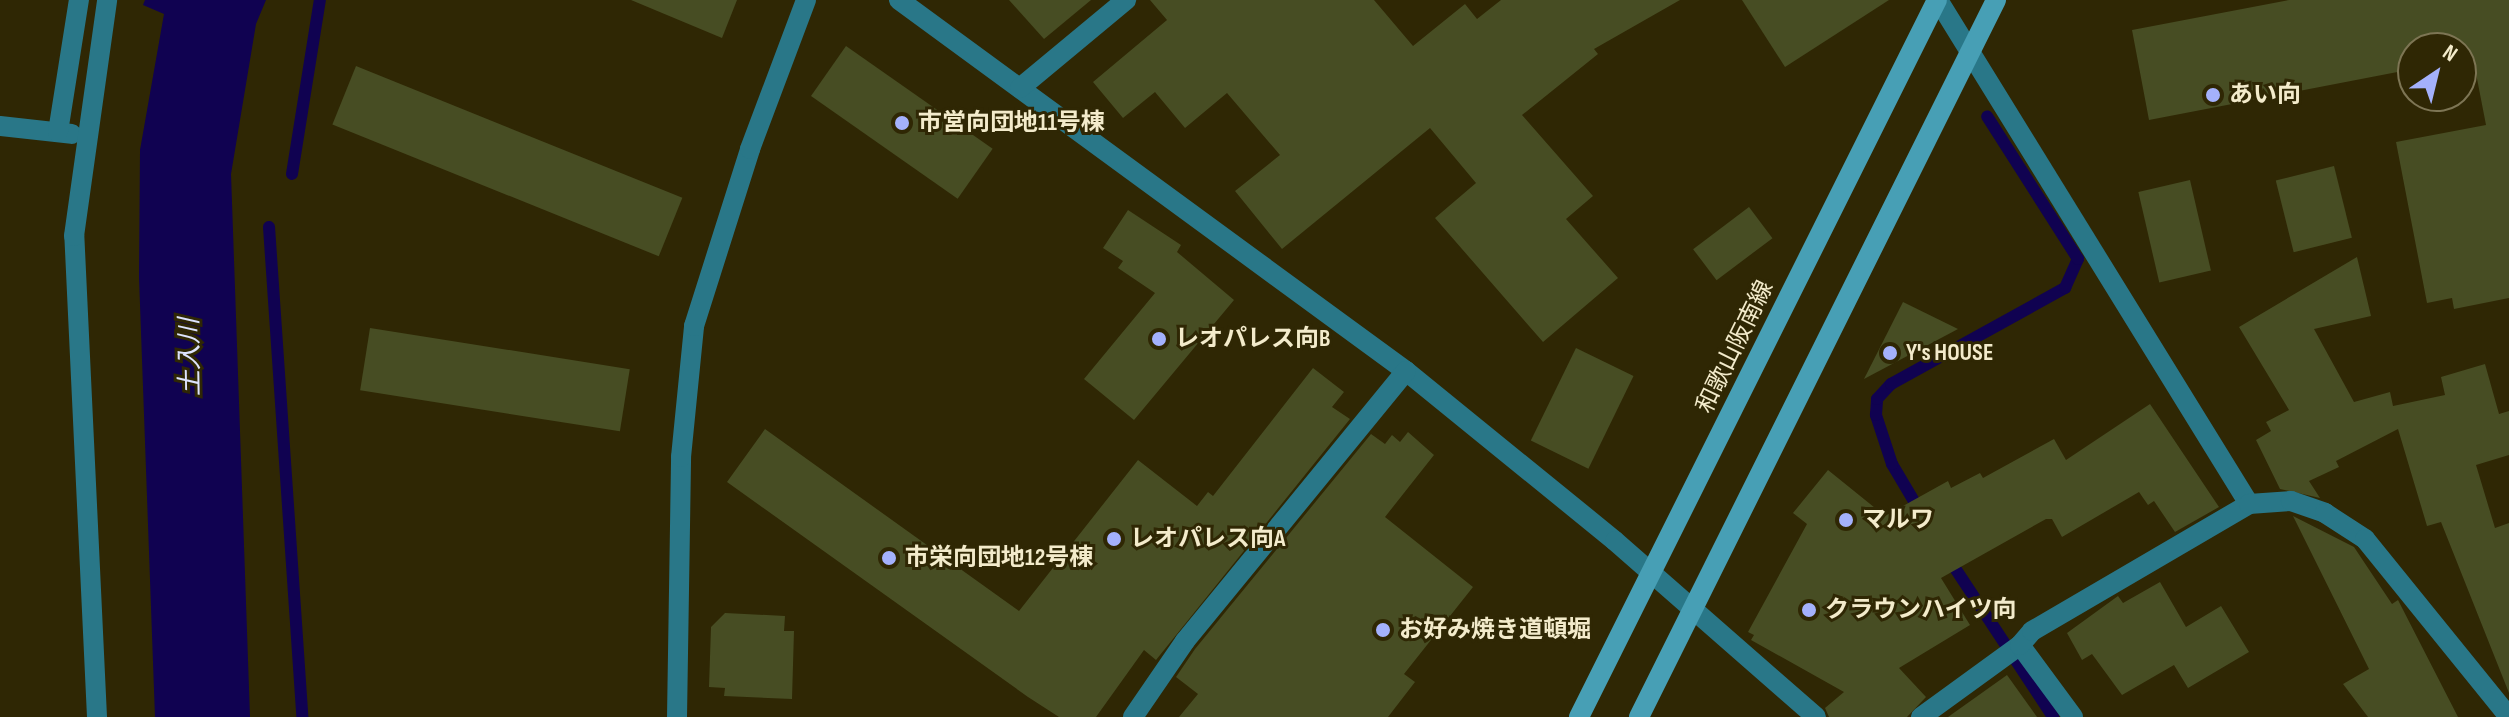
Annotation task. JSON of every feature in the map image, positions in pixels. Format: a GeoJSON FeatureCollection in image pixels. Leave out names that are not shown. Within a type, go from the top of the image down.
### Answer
{"type":"FeatureCollection","features":[{"type":"Feature","properties":{"kind":"main road","name":"和歌山阪南線"},"geometry":{"type":"LineString","coordinates":[[1579,717],[1938,0]]}},
{"type":"Feature","properties":{"kind":"main road"},"geometry":{"type":"LineString","coordinates":[[1639,717],[1996,0]]}},
{"type":"Feature","properties":{"kind":"street"},"geometry":{"type":"LineString","coordinates":[[58,132],[79,0]]}},
{"type":"Feature","properties":{"kind":"street"},"geometry":{"type":"LineString","coordinates":[[97,717],[74,236],[84,135],[107,0]]}},
{"type":"Feature","properties":{"kind":"street"},"geometry":{"type":"LineString","coordinates":[[677,717],[681,457],[694,326],[750,149],[806,0]]}},
{"type":"Feature","properties":{"kind":"street"},"geometry":{"type":"LineString","coordinates":[[899,0],[1406,371],[1651,573],[1816,717]]}},
{"type":"Feature","properties":{"kind":"street"},"geometry":{"type":"LineString","coordinates":[[1020,88],[1126,0]]}},
{"type":"Feature","properties":{"kind":"street"},"geometry":{"type":"LineString","coordinates":[[1938,0],[1971,48],[2249,504]]}},
{"type":"Feature","properties":{"kind":"street"},"geometry":{"type":"LineString","coordinates":[[0,126],[84,135]]}},
{"type":"Feature","properties":{"kind":"street"},"geometry":{"type":"LineString","coordinates":[[1133,717],[1185,641],[1406,371]]}},
{"type":"Feature","properties":{"kind":"street"},"geometry":{"type":"LineString","coordinates":[[1921,717],[2012,651],[2032,631],[2249,504],[2291,501],[2325,513],[2365,539],[2509,717]]}},
{"type":"Feature","properties":{"kind":"street"},"geometry":{"type":"LineString","coordinates":[[2012,651],[2073,717]]}},
{"type":"Feature","properties":{"kind":"water","name":"土入川"},"geometry":{"type":"Polygon","coordinates":[[[145,0],[266,0],[256,24],[231,174],[250,717],[155,717],[139,277],[140,150],[164,14],[143,5],[145,0]]]}},
{"type":"Feature","properties":{"kind":"building"},"geometry":{"type":"Polygon","coordinates":[[[631,0],[737,0],[722,38],[631,0]]]}},
{"type":"Feature","properties":{"kind":"building"},"geometry":{"type":"Polygon","coordinates":[[[1009,0],[1091,0],[1044,39],[1009,0]]]}},
{"type":"Feature","properties":{"kind":"building"},"geometry":{"type":"Polygon","coordinates":[[[1150,0],[1374,0],[1413,46],[1465,4],[1477,19],[1501,0],[1680,0],[1594,49],[1598,54],[1522,115],[1593,196],[1566,219],[1618,278],[1543,342],[1435,218],[1476,183],[1430,128],[1282,249],[1235,191],[1280,155],[1227,93],[1185,128],[1155,92],[1123,118],[1093,82],[1167,20],[1150,0]]]}},
{"type":"Feature","properties":{"kind":"building"},"geometry":{"type":"Polygon","coordinates":[[[1742,0],[1889,0],[1785,67],[1742,0]]]}},
{"type":"Feature","properties":{"kind":"building","name":"あい向"},"geometry":{"type":"Polygon","coordinates":[[[2289,0],[2509,0],[2509,298],[2454,309],[2452,298],[2427,303],[2396,142],[2486,125],[2477,79],[2477,32],[2397,32],[2397,72],[2149,120],[2132,30],[2289,0]]]}},
{"type":"Feature","properties":{"kind":"building","name":"市営向団地11号棟"},"geometry":{"type":"Polygon","coordinates":[[[846,46],[993,149],[958,199],[811,96],[846,46]]]}},
{"type":"Feature","properties":{"kind":"building"},"geometry":{"type":"Polygon","coordinates":[[[356,66],[682,198],[659,256],[332,124],[356,66]]]}},
{"type":"Feature","properties":{"kind":"building"},"geometry":{"type":"Polygon","coordinates":[[[2334,166],[2352,238],[2294,252],[2276,181],[2334,166]]]}},
{"type":"Feature","properties":{"kind":"building"},"geometry":{"type":"Polygon","coordinates":[[[2190,180],[2211,271],[2159,283],[2138,192],[2190,180]]]}},
{"type":"Feature","properties":{"kind":"building"},"geometry":{"type":"Polygon","coordinates":[[[1749,207],[1772,238],[1717,280],[1693,249],[1749,207]]]}},
{"type":"Feature","properties":{"kind":"building","name":"レオパレス向B"},"geometry":{"type":"Polygon","coordinates":[[[1128,210],[1181,245],[1177,252],[1234,300],[1134,420],[1084,379],[1155,293],[1118,268],[1123,261],[1103,248],[1128,210]]]}},
{"type":"Feature","properties":{"kind":"building"},"geometry":{"type":"Polygon","coordinates":[[[2357,257],[2371,316],[2314,329],[2354,402],[2390,392],[2393,406],[2445,395],[2441,377],[2485,364],[2499,414],[2509,411],[2509,455],[2476,465],[2495,528],[2509,523],[2509,693],[2441,522],[2427,526],[2398,429],[2336,461],[2339,467],[2309,481],[2320,498],[2280,489],[2256,440],[2271,431],[2266,422],[2289,410],[2239,327],[2357,257]]]}},
{"type":"Feature","properties":{"kind":"building","name":"Y's HOUSE"},"geometry":{"type":"Polygon","coordinates":[[[1903,302],[1958,329],[1864,379],[1903,302]]]}},
{"type":"Feature","properties":{"kind":"building"},"geometry":{"type":"Polygon","coordinates":[[[370,328],[630,369],[620,431],[360,390],[370,328]]]}},
{"type":"Feature","properties":{"kind":"building"},"geometry":{"type":"Polygon","coordinates":[[[1576,348],[1634,376],[1588,469],[1531,441],[1576,348]]]}},
{"type":"Feature","properties":{"kind":"building"},"geometry":{"type":"Polygon","coordinates":[[[1313,368],[1344,392],[1332,407],[1350,419],[1156,660],[1144,650],[1096,717],[1059,717],[727,482],[765,429],[1019,611],[1138,460],[1197,506],[1208,492],[1213,496],[1313,368]]]}},
{"type":"Feature","properties":{"kind":"building"},"geometry":{"type":"Polygon","coordinates":[[[2150,404],[2219,507],[2175,532],[2154,501],[2148,505],[2139,492],[2062,537],[2052,519],[2046,519],[1941,578],[1970,625],[1899,668],[1926,697],[1907,717],[1829,717],[1825,708],[1844,692],[1751,640],[1754,635],[1748,632],[1807,524],[1793,513],[1828,470],[1885,516],[1948,481],[1951,488],[1980,473],[1983,478],[2054,439],[2066,460],[2150,404]]]}},
{"type":"Feature","properties":{"kind":"building"},"geometry":{"type":"Polygon","coordinates":[[[1408,432],[1434,455],[1385,517],[1473,587],[1404,674],[1415,682],[1388,717],[1179,717],[1198,694],[1176,677],[1195,649],[1371,434],[1385,444],[1392,435],[1400,442],[1408,432]]]}},
{"type":"Feature","properties":{"kind":"building"},"geometry":{"type":"Polygon","coordinates":[[[2293,516],[2354,547],[2392,604],[2398,600],[2458,717],[2368,717],[2343,684],[2369,669],[2293,516]]]}},
{"type":"Feature","properties":{"kind":"building"},"geometry":{"type":"Polygon","coordinates":[[[2160,582],[2186,627],[2221,606],[2249,652],[2188,688],[2174,665],[2122,695],[2092,654],[2082,660],[2067,633],[2118,596],[2123,603],[2160,582]]]}},
{"type":"Feature","properties":{"kind":"building"},"geometry":{"type":"Polygon","coordinates":[[[725,613],[785,616],[784,631],[794,631],[792,699],[724,696],[725,688],[709,687],[711,627],[725,613]]]}},
{"type":"Feature","properties":{"kind":"building"},"geometry":{"type":"Polygon","coordinates":[[[2007,675],[2037,717],[1948,717],[2007,675]]]}},
{"type":"Feature","properties":{"kind":"waterway"},"geometry":{"type":"LineString","coordinates":[[292,174],[320,0]]}},
{"type":"Feature","properties":{"kind":"waterway"},"geometry":{"type":"LineString","coordinates":[[1921,513],[1892,464],[1876,415],[1877,399],[1891,384],[2065,288],[2078,259],[1987,116]]}},
{"type":"Feature","properties":{"kind":"waterway"},"geometry":{"type":"LineString","coordinates":[[269,227],[302,717]]}},
{"type":"Feature","properties":{"kind":"waterway"},"geometry":{"type":"LineString","coordinates":[[1947,556],[2053,717]]}},
{"type":"Feature","properties":{"kind":"place","name":"あい向"},"geometry":{"type":"Point","coordinates":[2213,95]}},
{"type":"Feature","properties":{"kind":"place","name":"市営向団地11号棟"},"geometry":{"type":"Point","coordinates":[902,123]}},
{"type":"Feature","properties":{"kind":"place","name":"レオパレス向B"},"geometry":{"type":"Point","coordinates":[1159,339]}},
{"type":"Feature","properties":{"kind":"place","name":"Y's HOUSE"},"geometry":{"type":"Point","coordinates":[1890,353]}},
{"type":"Feature","properties":{"kind":"place","name":"マルワ"},"geometry":{"type":"Point","coordinates":[1846,520]}},
{"type":"Feature","properties":{"kind":"place","name":"レオパレス向A"},"geometry":{"type":"Point","coordinates":[1114,539]}},
{"type":"Feature","properties":{"kind":"place","name":"市栄向団地12号棟"},"geometry":{"type":"Point","coordinates":[889,558]}},
{"type":"Feature","properties":{"kind":"place","name":"クラウンハイツ向"},"geometry":{"type":"Point","coordinates":[1809,610]}},
{"type":"Feature","properties":{"kind":"place","name":"お好み焼き道頓堀"},"geometry":{"type":"Point","coordinates":[1383,630]}}]}
